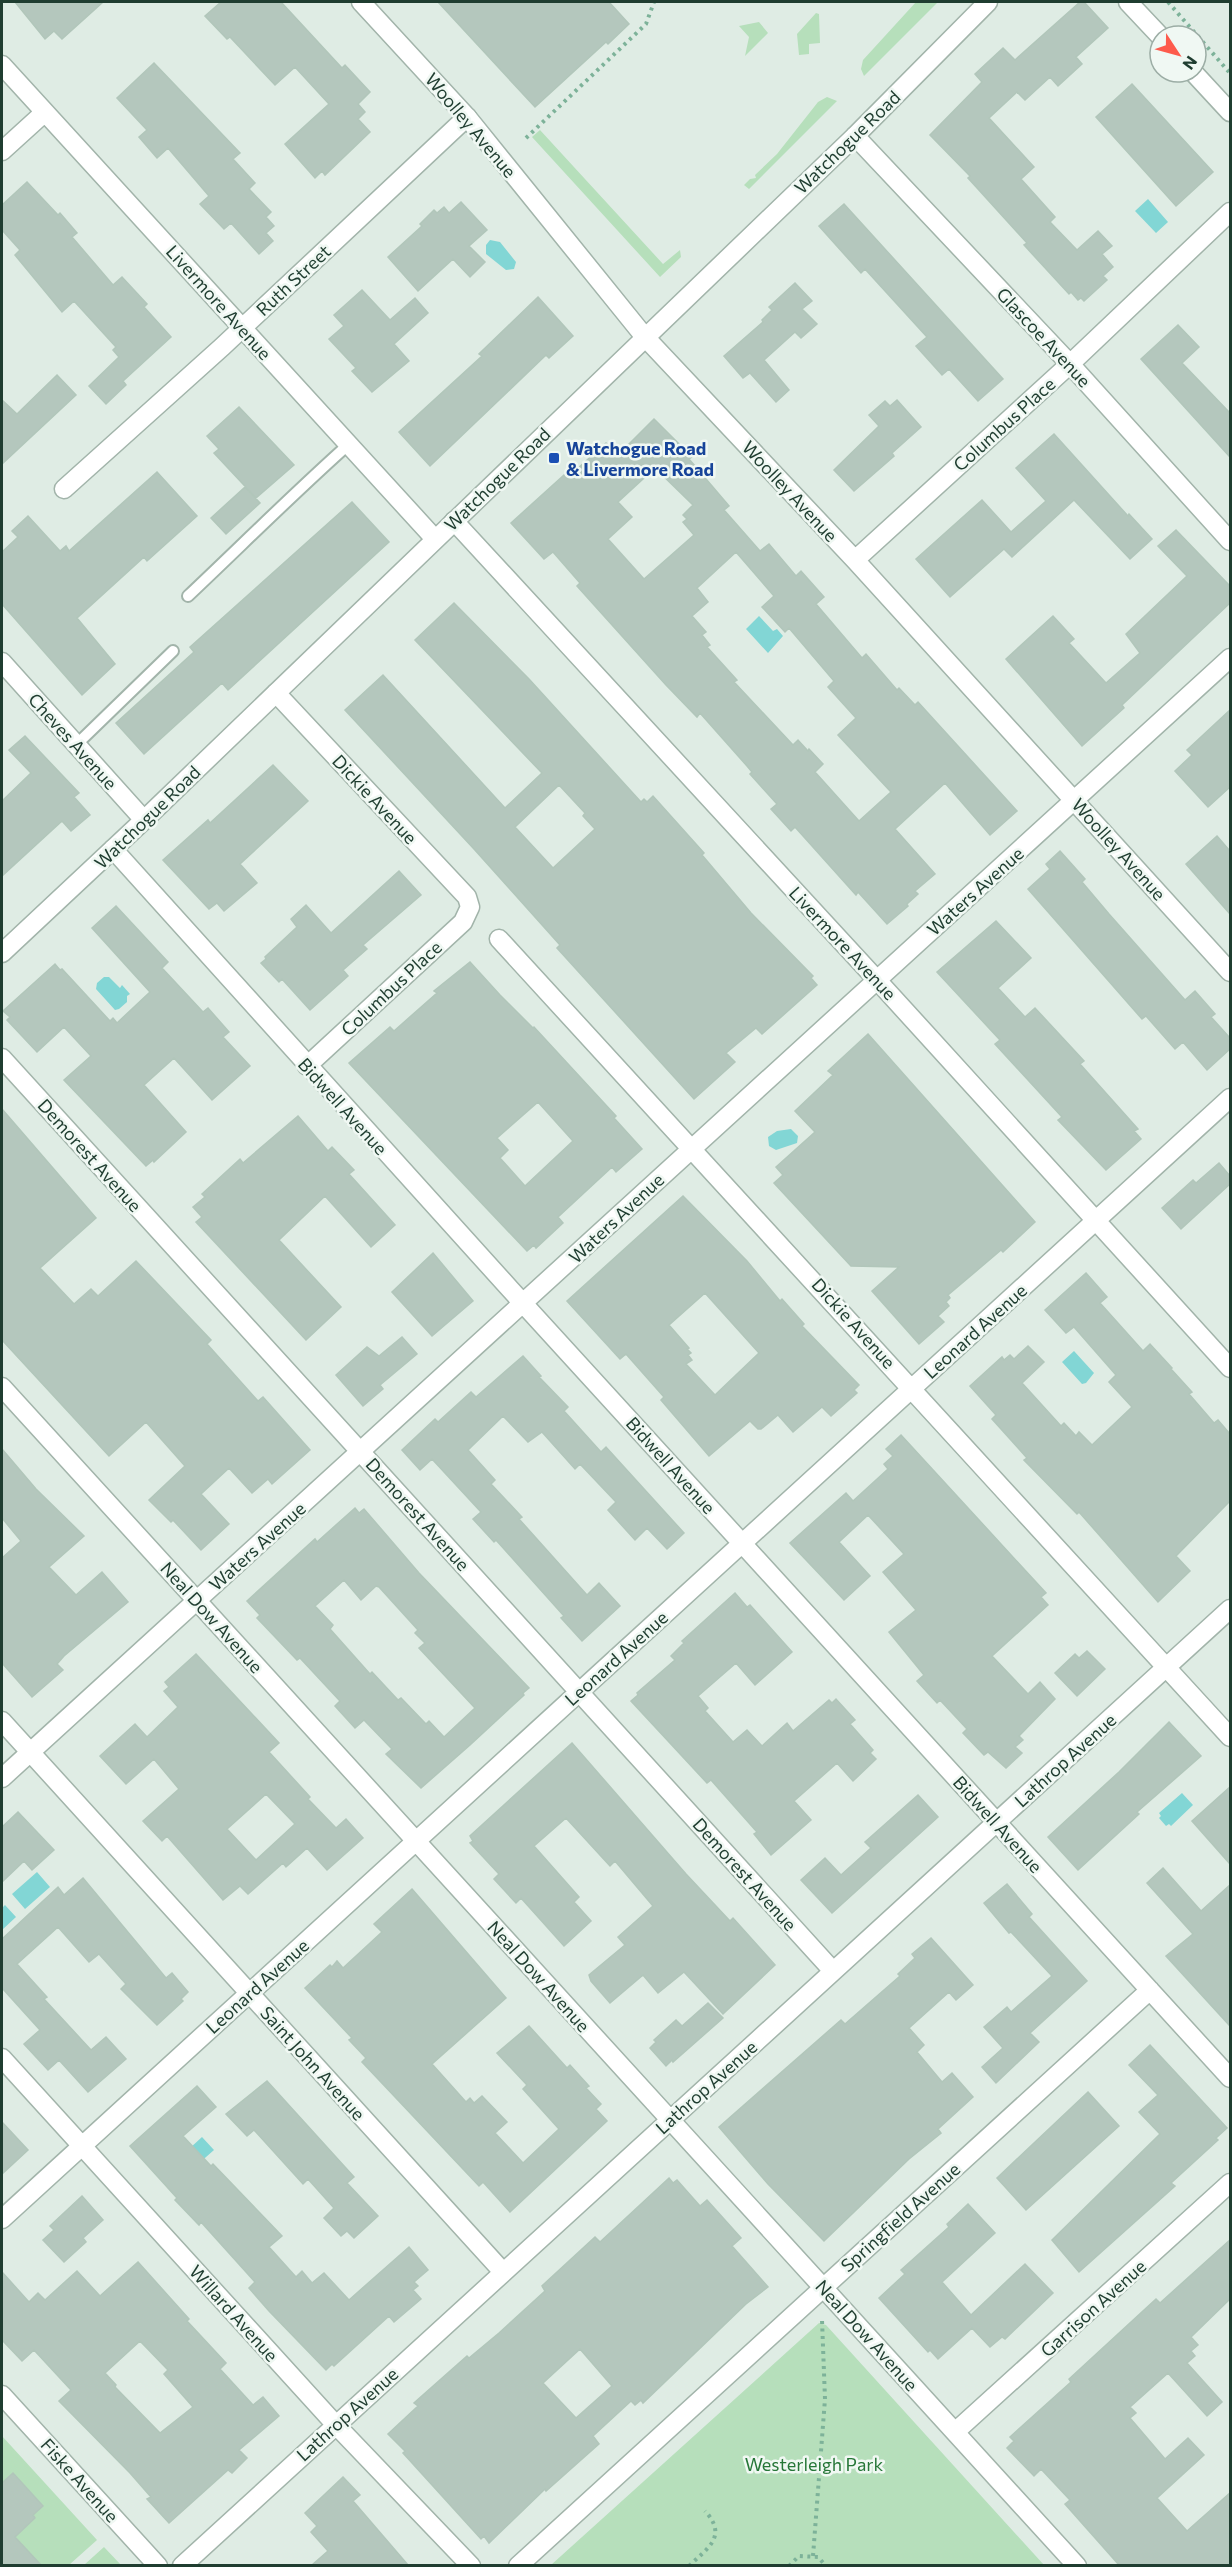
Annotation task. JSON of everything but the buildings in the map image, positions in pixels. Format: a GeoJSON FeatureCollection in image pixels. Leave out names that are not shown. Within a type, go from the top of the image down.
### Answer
{"type":"FeatureCollection","features":[{"type":"Feature","properties":{"kind":"street","name":"Woolley Avenue"},"geometry":{"type":"LineString","coordinates":[[362,2],[467,117],[644,336],[855,560],[1230,972]]}},
{"type":"Feature","properties":{"kind":"street","name":"Watchogue Road"},"geometry":{"type":"LineString","coordinates":[[2,953],[144,820],[644,336],[855,136],[988,2]]}},
{"type":"Feature","properties":{"kind":"street"},"geometry":{"type":"LineString","coordinates":[[1128,2],[1149,24]]}},
{"type":"Feature","properties":{"kind":"street","name":"Livermore Avenue"},"geometry":{"type":"LineString","coordinates":[[2,64],[435,539]]}},
{"type":"Feature","properties":{"kind":"street"},"geometry":{"type":"LineString","coordinates":[[1204,84],[1230,112]]}},
{"type":"Feature","properties":{"kind":"street"},"geometry":{"type":"LineString","coordinates":[[2,152],[45,112]]}},
{"type":"Feature","properties":{"kind":"street","name":"Ruth Street"},"geometry":{"type":"LineString","coordinates":[[64,489],[467,117]]}},
{"type":"Feature","properties":{"kind":"street","name":"Glascoe Avenue"},"geometry":{"type":"LineString","coordinates":[[855,136],[1070,364],[1230,540]]}},
{"type":"Feature","properties":{"kind":"street","name":"Columbus Place"},"geometry":{"type":"LineString","coordinates":[[855,560],[1070,364],[1230,212]]}},
{"type":"Feature","properties":{"kind":"street","name":"Livermore Avenue"},"geometry":{"type":"LineString","coordinates":[[454,521],[877,980],[1230,1368]]}},
{"type":"Feature","properties":{"kind":"street","name":"Waters Avenue"},"geometry":{"type":"LineString","coordinates":[[2,1779],[1230,658]]}},
{"type":"Feature","properties":{"kind":"street","name":"Cheves Avenue"},"geometry":{"type":"LineString","coordinates":[[2,662],[144,820]]}},
{"type":"Feature","properties":{"kind":"street","name":"Dickie Avenue"},"geometry":{"type":"LineString","coordinates":[[276,693],[467,897],[470,907]]}},
{"type":"Feature","properties":{"kind":"street","name":"Bidwell Avenue"},"geometry":{"type":"LineString","coordinates":[[113,849],[307,1066],[1230,2078]]}},
{"type":"Feature","properties":{"kind":"street","name":"Columbus Place"},"geometry":{"type":"LineString","coordinates":[[307,1066],[463,922],[470,907]]}},
{"type":"Feature","properties":{"kind":"street","name":"Dickie Avenue"},"geometry":{"type":"LineString","coordinates":[[499,939],[913,1388],[1230,1737]]}},
{"type":"Feature","properties":{"kind":"street","name":"Demorest Avenue"},"geometry":{"type":"LineString","coordinates":[[2,1058],[833,1971]]}},
{"type":"Feature","properties":{"kind":"street","name":"Leonard Avenue"},"geometry":{"type":"LineString","coordinates":[[2,2219],[1230,1098]]}},
{"type":"Feature","properties":{"kind":"street","name":"Neal Dow Avenue"},"geometry":{"type":"LineString","coordinates":[[2,1387],[1077,2565]]}},
{"type":"Feature","properties":{"kind":"street","name":"Lathrop Avenue"},"geometry":{"type":"LineString","coordinates":[[182,2565],[1230,1609]]}},
{"type":"Feature","properties":{"kind":"street","name":"Saint John Avenue"},"geometry":{"type":"LineString","coordinates":[[2,1721],[503,2272]]}},
{"type":"Feature","properties":{"kind":"street","name":"Springfield Avenue"},"geometry":{"type":"LineString","coordinates":[[518,2565],[1150,1990]]}},
{"type":"Feature","properties":{"kind":"street","name":"Willard Avenue"},"geometry":{"type":"LineString","coordinates":[[2,2058],[335,2424],[471,2565]]}},
{"type":"Feature","properties":{"kind":"street","name":"Garrison Avenue"},"geometry":{"type":"LineString","coordinates":[[955,2432],[1230,2183]]}},
{"type":"Feature","properties":{"kind":"street","name":"Fiske Avenue"},"geometry":{"type":"LineString","coordinates":[[2,2394],[158,2565]]}},
{"type":"Feature","properties":{"kind":"lane"},"geometry":{"type":"LineString","coordinates":[[188,596],[285,501],[349,444]]}},
{"type":"Feature","properties":{"kind":"lane"},"geometry":{"type":"LineString","coordinates":[[76,745],[172,651]]}},
{"type":"Feature","properties":{"kind":"path"},"geometry":{"type":"LineString","coordinates":[[526,138],[646,24],[654,2]]}},
{"type":"Feature","properties":{"kind":"path"},"geometry":{"type":"LineString","coordinates":[[1168,2],[1229,72]]}},
{"type":"Feature","properties":{"kind":"path"},"geometry":{"type":"LineString","coordinates":[[813,2556],[825,2399],[822,2320]]}},
{"type":"Feature","properties":{"kind":"path"},"geometry":{"type":"LineString","coordinates":[[689,2565],[714,2541],[714,2527],[705,2511]]}},
{"type":"Feature","properties":{"kind":"path"},"geometry":{"type":"LineString","coordinates":[[789,2565],[799,2556],[818,2557],[826,2565]]}},
{"type":"Feature","properties":{"kind":"green space"},"geometry":{"type":"Polygon","coordinates":[[[916,2],[938,2],[864,76],[861,69],[863,60],[916,2]]]}},
{"type":"Feature","properties":{"kind":"green space"},"geometry":{"type":"Polygon","coordinates":[[[816,13],[819,14],[820,43],[809,44],[809,54],[799,55],[797,34],[816,13]]]}},
{"type":"Feature","properties":{"kind":"green space"},"geometry":{"type":"Polygon","coordinates":[[[759,22],[768,33],[745,56],[749,37],[739,26],[759,22]]]}},
{"type":"Feature","properties":{"kind":"green space"},"geometry":{"type":"Polygon","coordinates":[[[827,97],[837,101],[749,189],[744,185],[750,179],[756,178],[755,175],[777,154],[818,102],[827,97]]]}},
{"type":"Feature","properties":{"kind":"green space"},"geometry":{"type":"Polygon","coordinates":[[[540,130],[663,264],[680,250],[681,257],[660,277],[532,137],[540,130]]]}},
{"type":"Feature","properties":{"kind":"green space","name":"Westerleigh Park"},"geometry":{"type":"Polygon","coordinates":[[[819,2323],[826,2325],[1044,2565],[551,2565],[819,2323]]]}},
{"type":"Feature","properties":{"kind":"green space"},"geometry":{"type":"Polygon","coordinates":[[[2,2436],[97,2540],[69,2565],[41,2565],[15,2537],[35,2518],[33,2515],[43,2506],[13,2473],[2,2483],[2,2436]]]}},
{"type":"Feature","properties":{"kind":"green space"},"geometry":{"type":"Polygon","coordinates":[[[104,2547],[121,2565],[84,2565],[104,2547]]]}},
{"type":"Feature","properties":{"kind":"water"},"geometry":{"type":"Polygon","coordinates":[[[1148,199],[1168,222],[1156,233],[1135,211],[1148,199]]]}},
{"type":"Feature","properties":{"kind":"water"},"geometry":{"type":"Polygon","coordinates":[[[490,240],[500,242],[516,262],[514,269],[506,270],[486,254],[486,245],[490,240]]]}},
{"type":"Feature","properties":{"kind":"water"},"geometry":{"type":"Polygon","coordinates":[[[759,616],[773,631],[777,629],[783,636],[768,653],[746,629],[759,616]]]}},
{"type":"Feature","properties":{"kind":"water"},"geometry":{"type":"Polygon","coordinates":[[[104,977],[109,977],[120,988],[122,985],[130,994],[127,996],[127,1002],[119,1009],[115,1010],[96,989],[97,983],[104,977]]]}},
{"type":"Feature","properties":{"kind":"water"},"geometry":{"type":"Polygon","coordinates":[[[791,1129],[798,1136],[797,1143],[776,1150],[769,1146],[768,1137],[777,1131],[791,1129]]]}},
{"type":"Feature","properties":{"kind":"water"},"geometry":{"type":"Polygon","coordinates":[[[1074,1351],[1094,1373],[1086,1383],[1082,1384],[1062,1362],[1074,1351]]]}},
{"type":"Feature","properties":{"kind":"water"},"geometry":{"type":"Polygon","coordinates":[[[1182,1793],[1193,1805],[1171,1826],[1169,1824],[1166,1826],[1159,1818],[1161,1816],[1159,1813],[1182,1793]]]}},
{"type":"Feature","properties":{"kind":"water"},"geometry":{"type":"Polygon","coordinates":[[[37,1872],[50,1887],[25,1909],[12,1894],[37,1872]]]}},
{"type":"Feature","properties":{"kind":"water"},"geometry":{"type":"Polygon","coordinates":[[[5,1905],[16,1917],[2,1930],[2,1908],[5,1905]]]}},
{"type":"Feature","properties":{"kind":"water"},"geometry":{"type":"Polygon","coordinates":[[[202,2137],[214,2150],[189,2172],[177,2160],[202,2137]]]}},
{"type":"Feature","properties":{"kind":"place","name":"Watchogue Road & Livermore Road"},"geometry":{"type":"Point","coordinates":[554,458]}}]}
